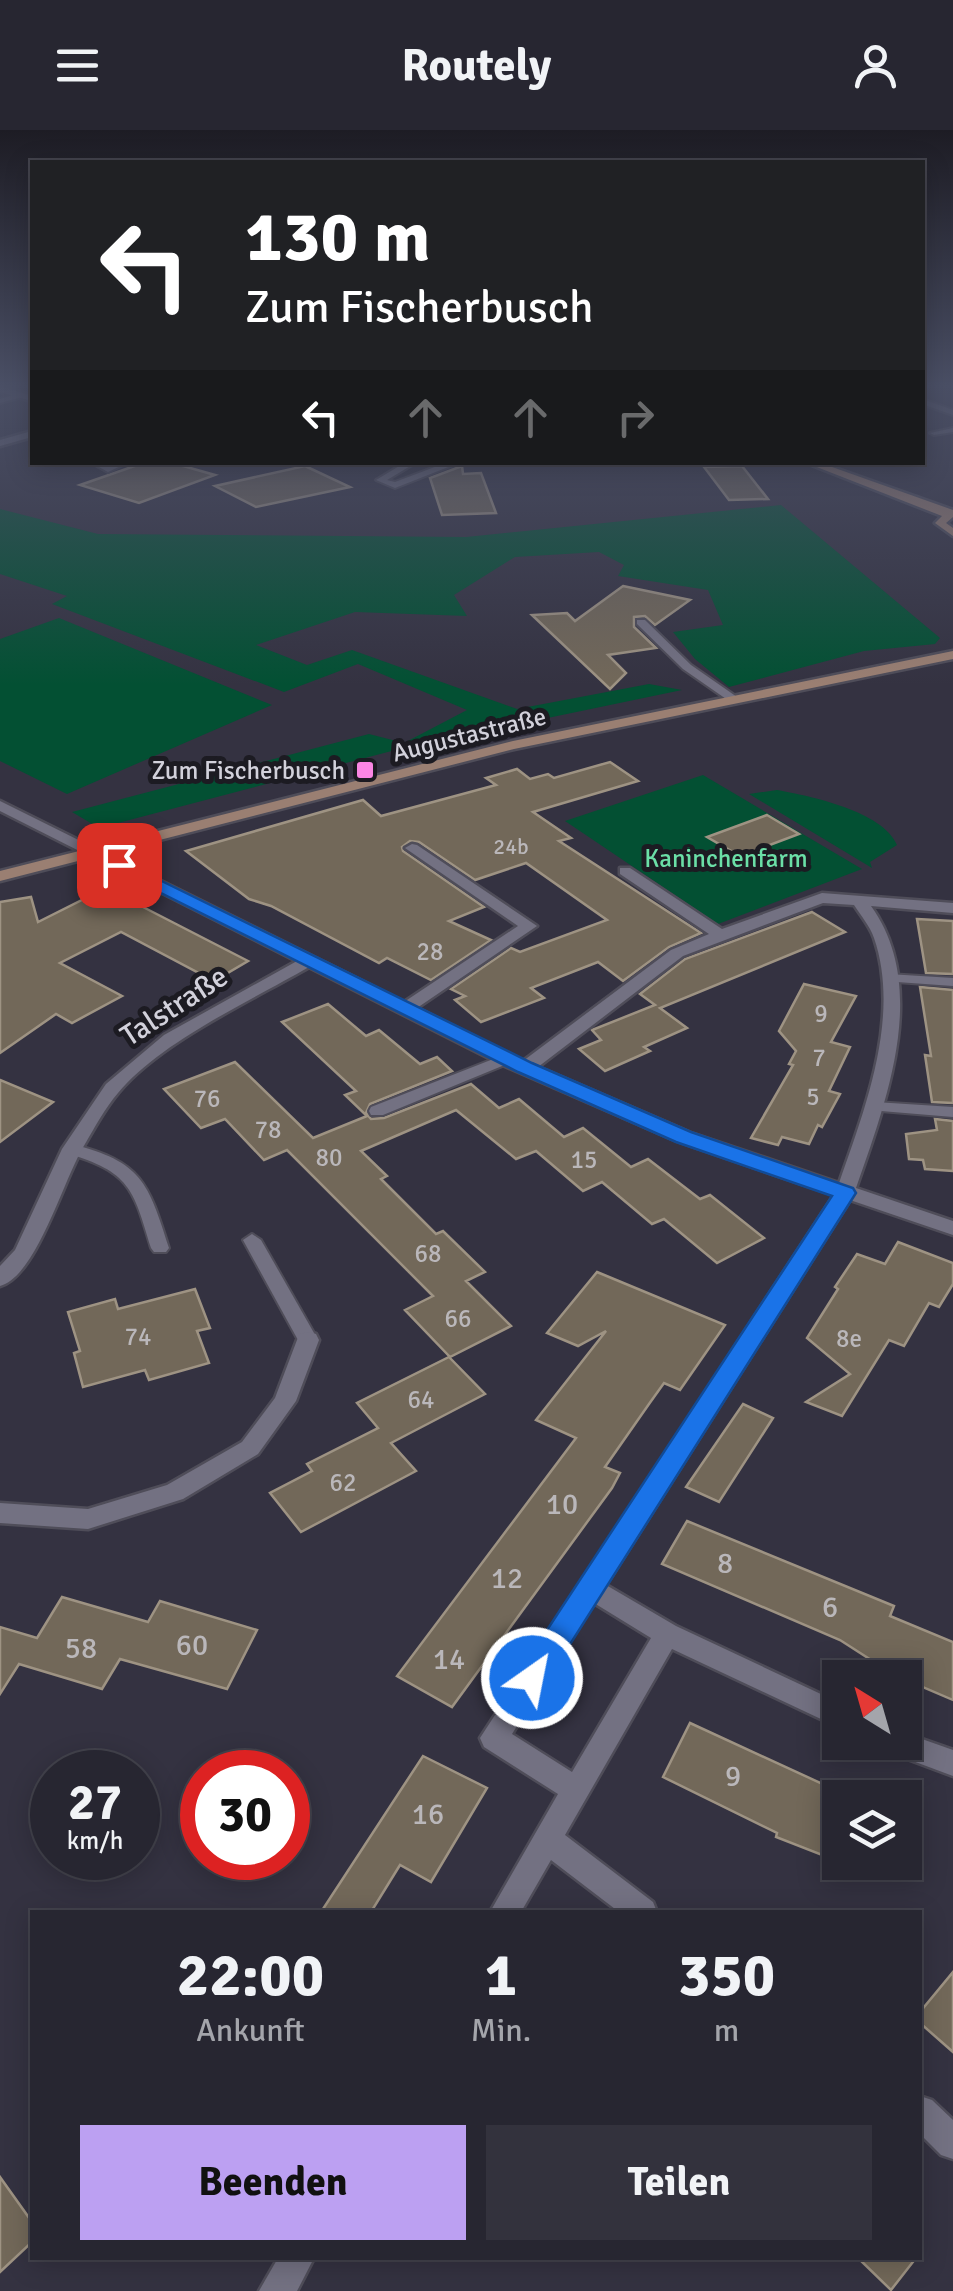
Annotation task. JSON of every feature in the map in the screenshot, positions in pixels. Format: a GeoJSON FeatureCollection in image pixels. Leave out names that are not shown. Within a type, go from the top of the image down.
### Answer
{"type":"FeatureCollection","features":[{"type":"Feature","properties":{"kind":"main road"},"geometry":{"type":"LineString","coordinates":[[869,484],[950,513],[940,524],[953,533]]}},
{"type":"Feature","properties":{"kind":"main road","name":"Augustastraße"},"geometry":{"type":"LineString","coordinates":[[0,876],[462,757],[733,698],[953,658]]}},
{"type":"Feature","properties":{"kind":"street"},"geometry":{"type":"LineString","coordinates":[[0,805],[525,1068],[684,1137],[953,1228]]}},
{"type":"Feature","properties":{"kind":"street"},"geometry":{"type":"LineString","coordinates":[[406,1008],[529,926],[412,848]]}},
{"type":"Feature","properties":{"kind":"street"},"geometry":{"type":"LineString","coordinates":[[625,871],[721,935]]}},
{"type":"Feature","properties":{"kind":"street"},"geometry":{"type":"LineString","coordinates":[[525,1068],[677,952],[721,935],[822,898],[861,904],[953,908]]}},
{"type":"Feature","properties":{"kind":"street"},"geometry":{"type":"LineString","coordinates":[[575,1789],[494,1738],[845,1193],[874,1107],[888,1032],[883,938],[861,904]]}},
{"type":"Feature","properties":{"kind":"street","name":"Talstraße"},"geometry":{"type":"LineString","coordinates":[[0,1278],[24,1253],[72,1149],[112,1088],[170,1039],[310,960]]}},
{"type":"Feature","properties":{"kind":"street"},"geometry":{"type":"LineString","coordinates":[[0,1514],[88,1519],[175,1492],[250,1448],[285,1401],[308,1340]]}},
{"type":"Feature","properties":{"kind":"street"},"geometry":{"type":"LineString","coordinates":[[590,1588],[667,1634],[822,1707]]}},
{"type":"Feature","properties":{"kind":"street"},"geometry":{"type":"LineString","coordinates":[[507,1910],[667,1634]]}},
{"type":"Feature","properties":{"kind":"street"},"geometry":{"type":"LineString","coordinates":[[922,1752],[953,1763]]}},
{"type":"Feature","properties":{"kind":"street"},"geometry":{"type":"LineString","coordinates":[[549,1840],[639,1910]]}},
{"type":"Feature","properties":{"kind":"street"},"geometry":{"type":"LineString","coordinates":[[922,2114],[953,2142]]}},
{"type":"Feature","properties":{"kind":"street"},"geometry":{"type":"LineString","coordinates":[[277,2291],[296,2260]]}},
{"type":"Feature","properties":{"kind":"lane"},"geometry":{"type":"LineString","coordinates":[[640,622],[686,666],[733,698]]}},
{"type":"Feature","properties":{"kind":"lane"},"geometry":{"type":"LineString","coordinates":[[888,978],[953,982]]}},
{"type":"Feature","properties":{"kind":"lane"},"geometry":{"type":"LineString","coordinates":[[377,1111],[506,1059]]}},
{"type":"Feature","properties":{"kind":"lane"},"geometry":{"type":"LineString","coordinates":[[874,1107],[953,1112]]}},
{"type":"Feature","properties":{"kind":"lane"},"geometry":{"type":"LineString","coordinates":[[72,1149],[113,1160],[130,1175],[147,1205],[160,1248]]}},
{"type":"Feature","properties":{"kind":"lane"},"geometry":{"type":"LineString","coordinates":[[252,1240],[308,1340]]}},
{"type":"Feature","properties":{"kind":"green space"},"geometry":{"type":"Polygon","coordinates":[[[781,505],[940,638],[935,644],[864,651],[729,687],[695,659],[673,632],[723,625],[708,590],[618,576],[624,565],[599,552],[515,557],[454,595],[467,616],[355,612],[256,645],[307,665],[352,650],[517,709],[649,684],[682,690],[403,748],[99,828],[72,812],[369,734],[404,743],[467,710],[358,664],[284,692],[52,604],[67,596],[0,574],[0,509],[98,534],[466,537],[781,505]]]}},
{"type":"Feature","properties":{"kind":"green space"},"geometry":{"type":"Polygon","coordinates":[[[59,618],[272,705],[67,794],[0,761],[0,639],[59,618]]]}},
{"type":"Feature","properties":{"kind":"green space","name":"Kaninchenfarm"},"geometry":{"type":"Polygon","coordinates":[[[703,775],[862,869],[718,924],[565,821],[703,775]]]}},
{"type":"Feature","properties":{"kind":"green space"},"geometry":{"type":"Polygon","coordinates":[[[777,790],[862,814],[889,833],[897,845],[870,862],[872,868],[749,794],[777,790]]]}},
{"type":"Feature","properties":{"kind":"building"},"geometry":{"type":"Polygon","coordinates":[[[83,484],[191,484],[139,503],[80,485],[83,484]]]}},
{"type":"Feature","properties":{"kind":"building"},"geometry":{"type":"Polygon","coordinates":[[[343,484],[350,487],[256,507],[215,486],[343,484]]]}},
{"type":"Feature","properties":{"kind":"building"},"geometry":{"type":"Polygon","coordinates":[[[432,484],[485,484],[496,513],[442,515],[432,484]]]}},
{"type":"Feature","properties":{"kind":"building"},"geometry":{"type":"Polygon","coordinates":[[[717,484],[756,484],[768,499],[729,500],[717,484]]]}},
{"type":"Feature","properties":{"kind":"building"},"geometry":{"type":"Polygon","coordinates":[[[623,586],[690,600],[655,625],[645,616],[634,617],[634,627],[656,648],[608,655],[626,673],[610,689],[532,615],[567,613],[575,621],[623,586]]]}},
{"type":"Feature","properties":{"kind":"building"},"geometry":{"type":"Polygon","coordinates":[[[610,762],[638,781],[533,812],[571,838],[559,841],[701,933],[669,947],[623,981],[598,962],[531,988],[544,998],[481,1022],[455,1000],[465,996],[451,989],[511,948],[520,952],[607,920],[526,863],[475,880],[419,842],[410,841],[402,847],[403,851],[484,907],[449,921],[491,940],[431,980],[387,958],[379,963],[271,906],[249,899],[186,851],[363,800],[381,816],[496,785],[486,778],[517,769],[530,779],[548,774],[554,778],[610,762]]]}},
{"type":"Feature","properties":{"kind":"building"},"geometry":{"type":"Polygon","coordinates":[[[767,815],[799,834],[740,856],[707,837],[767,815]]]}},
{"type":"Feature","properties":{"kind":"building"},"geometry":{"type":"Polygon","coordinates":[[[106,888],[248,961],[214,981],[121,932],[60,963],[122,996],[72,1023],[56,1014],[0,1053],[0,902],[31,897],[38,922],[106,888]]]}},
{"type":"Feature","properties":{"kind":"building"},"geometry":{"type":"Polygon","coordinates":[[[812,912],[845,932],[660,1008],[687,1028],[644,1047],[650,1051],[605,1071],[579,1049],[601,1040],[592,1030],[655,1005],[640,994],[685,959],[812,912]]]}},
{"type":"Feature","properties":{"kind":"building"},"geometry":{"type":"Polygon","coordinates":[[[917,919],[953,921],[953,974],[926,973],[917,919]]]}},
{"type":"Feature","properties":{"kind":"building"},"geometry":{"type":"Polygon","coordinates":[[[804,984],[856,996],[831,1042],[850,1047],[829,1091],[840,1094],[822,1127],[818,1125],[809,1144],[782,1137],[778,1145],[751,1138],[793,1065],[789,1064],[796,1051],[779,1031],[804,984]]]}},
{"type":"Feature","properties":{"kind":"building"},"geometry":{"type":"Polygon","coordinates":[[[920,987],[953,990],[953,1103],[932,1102],[925,1055],[931,1056],[920,987]]]}},
{"type":"Feature","properties":{"kind":"building"},"geometry":{"type":"Polygon","coordinates":[[[328,1004],[366,1036],[379,1030],[420,1064],[437,1057],[452,1071],[370,1104],[366,1113],[371,1119],[384,1118],[471,1084],[499,1108],[519,1099],[564,1137],[583,1128],[631,1167],[648,1159],[700,1199],[710,1195],[764,1238],[717,1263],[664,1219],[652,1224],[602,1182],[583,1191],[536,1151],[516,1159],[456,1110],[361,1151],[387,1176],[381,1179],[436,1234],[443,1231],[485,1272],[466,1281],[511,1326],[450,1357],[405,1310],[433,1296],[287,1150],[264,1160],[225,1119],[201,1128],[164,1089],[235,1062],[313,1138],[367,1116],[345,1095],[356,1091],[282,1022],[328,1004]]]}},
{"type":"Feature","properties":{"kind":"building"},"geometry":{"type":"Polygon","coordinates":[[[0,1080],[53,1102],[0,1142],[0,1080]]]}},
{"type":"Feature","properties":{"kind":"building"},"geometry":{"type":"Polygon","coordinates":[[[935,1119],[953,1121],[953,1171],[925,1169],[923,1160],[909,1159],[906,1134],[937,1130],[935,1119]]]}},
{"type":"Feature","properties":{"kind":"building"},"geometry":{"type":"Polygon","coordinates":[[[898,1242],[953,1263],[953,1284],[939,1307],[929,1303],[904,1346],[889,1340],[842,1416],[806,1402],[850,1374],[807,1338],[838,1289],[835,1287],[857,1254],[885,1264],[898,1242]]]}},
{"type":"Feature","properties":{"kind":"building"},"geometry":{"type":"Polygon","coordinates":[[[597,1272],[725,1325],[680,1390],[664,1383],[605,1467],[620,1473],[612,1488],[452,1707],[397,1676],[576,1438],[536,1420],[606,1331],[578,1346],[547,1333],[597,1272]]]}},
{"type":"Feature","properties":{"kind":"building"},"geometry":{"type":"Polygon","coordinates":[[[195,1289],[210,1328],[197,1331],[209,1363],[149,1380],[145,1370],[83,1387],[74,1353],[80,1351],[68,1312],[115,1299],[118,1309],[195,1289]]]}},
{"type":"Feature","properties":{"kind":"building"},"geometry":{"type":"Polygon","coordinates":[[[449,1357],[485,1394],[391,1443],[416,1471],[301,1532],[270,1493],[312,1471],[307,1464],[378,1428],[357,1403],[449,1357]]]}},
{"type":"Feature","properties":{"kind":"building"},"geometry":{"type":"Polygon","coordinates":[[[743,1404],[773,1418],[719,1502],[686,1487],[743,1404]]]}},
{"type":"Feature","properties":{"kind":"building"},"geometry":{"type":"Polygon","coordinates":[[[687,1521],[894,1606],[890,1616],[953,1642],[953,1700],[922,1687],[922,1660],[871,1660],[840,1640],[662,1564],[687,1521]]]}},
{"type":"Feature","properties":{"kind":"building"},"geometry":{"type":"Polygon","coordinates":[[[62,1597],[148,1622],[160,1601],[257,1630],[227,1689],[120,1659],[102,1689],[19,1664],[0,1694],[0,1627],[37,1638],[62,1597]]]}},
{"type":"Feature","properties":{"kind":"building"},"geometry":{"type":"Polygon","coordinates":[[[690,1723],[822,1784],[822,1855],[776,1837],[777,1833],[663,1777],[690,1723]]]}},
{"type":"Feature","properties":{"kind":"building"},"geometry":{"type":"Polygon","coordinates":[[[423,1756],[487,1788],[431,1882],[400,1865],[372,1910],[322,1910],[423,1756]]]}},
{"type":"Feature","properties":{"kind":"building"},"geometry":{"type":"Polygon","coordinates":[[[953,1972],[953,2052],[922,2025],[922,2010],[953,1972]]]}},
{"type":"Feature","properties":{"kind":"building"},"geometry":{"type":"Polygon","coordinates":[[[0,2177],[30,2219],[30,2244],[0,2272],[0,2177]]]}},
{"type":"Feature","properties":{"kind":"building"},"geometry":{"type":"Polygon","coordinates":[[[860,2260],[914,2260],[891,2290],[860,2260]]]}},
{"type":"Feature","properties":{"kind":"place","name":"Zum Fischerbusch"},"geometry":{"type":"Point","coordinates":[365,770]}},
{"type":"Feature","properties":{"kind":"route"},"geometry":{"type":"LineString","coordinates":[[119,865],[525,1068],[684,1137],[845,1193],[532,1678]]}}]}
